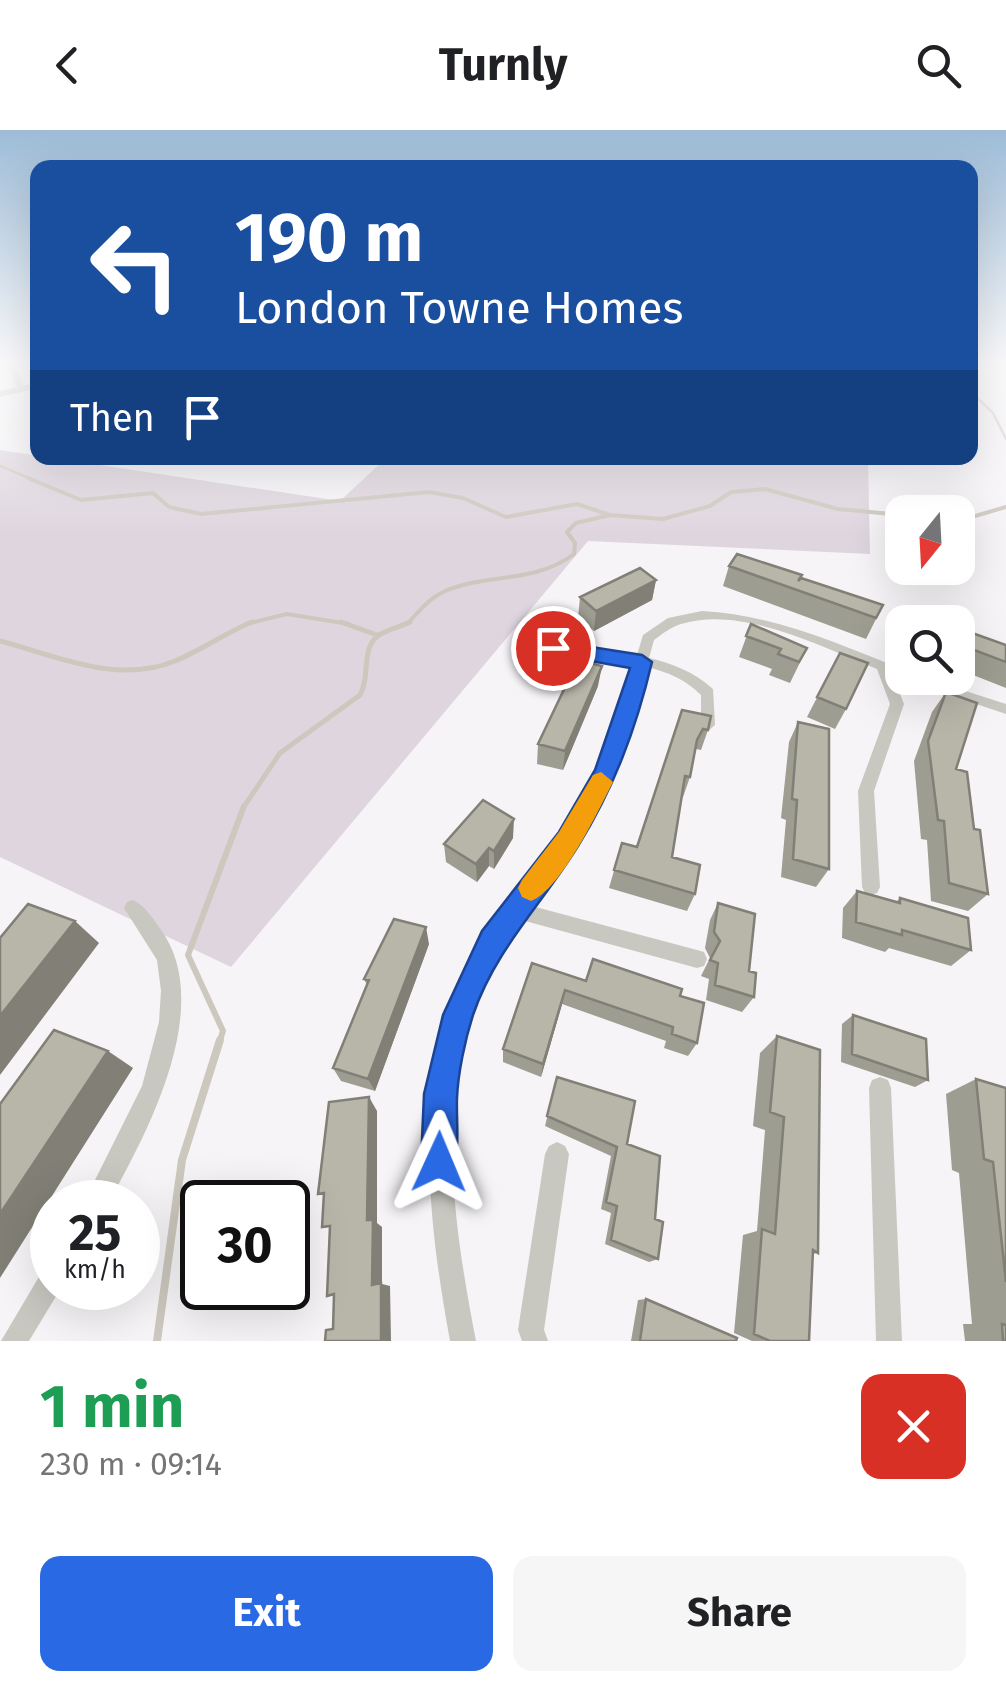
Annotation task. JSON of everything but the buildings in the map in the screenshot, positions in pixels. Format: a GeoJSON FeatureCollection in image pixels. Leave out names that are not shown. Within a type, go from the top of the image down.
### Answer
{"type":"FeatureCollection","features":[{"type":"Feature","properties":{"kind":"street"},"geometry":{"type":"LineString","coordinates":[[463,1341],[438,1196],[440,1094],[458,1015],[492,940],[568,840],[606,772],[628,717],[648,638],[659,626],[677,616],[708,612],[740,616],[883,668],[898,704],[866,791],[872,887]]}},
{"type":"Feature","properties":{"kind":"street"},"geometry":{"type":"LineString","coordinates":[[553,648],[673,670],[702,685],[710,704],[708,725]]}},
{"type":"Feature","properties":{"kind":"street"},"geometry":{"type":"LineString","coordinates":[[964,695],[1006,709]]}},
{"type":"Feature","properties":{"kind":"street"},"geometry":{"type":"LineString","coordinates":[[108,1180],[141,1122],[163,1055],[167,958],[133,908]]}},
{"type":"Feature","properties":{"kind":"street"},"geometry":{"type":"LineString","coordinates":[[515,910],[697,959]]}},
{"type":"Feature","properties":{"kind":"street"},"geometry":{"type":"LineString","coordinates":[[880,1088],[888,1341]]}},
{"type":"Feature","properties":{"kind":"street"},"geometry":{"type":"LineString","coordinates":[[535,1341],[531,1330],[557,1154]]}},
{"type":"Feature","properties":{"kind":"street"},"geometry":{"type":"LineString","coordinates":[[14,1341],[33,1310]]}},
{"type":"Feature","properties":{"kind":"shaded area"},"geometry":{"type":"Polygon","coordinates":[[[0,450],[30,454],[30,465],[100,465],[340,501],[379,465],[868,465],[870,554],[588,541],[231,967],[0,857],[0,450]]]}},
{"type":"Feature","properties":{"kind":"waterway"},"geometry":{"type":"LineString","coordinates":[[998,423],[1006,439]]}},
{"type":"Feature","properties":{"kind":"waterway"},"geometry":{"type":"LineString","coordinates":[[0,466],[34,480]]}},
{"type":"Feature","properties":{"kind":"waterway"},"geometry":{"type":"LineString","coordinates":[[28,478],[81,500],[153,493],[169,507],[201,514],[429,492],[463,498],[506,517],[577,504],[610,515]]}},
{"type":"Feature","properties":{"kind":"waterway"},"geometry":{"type":"LineString","coordinates":[[610,515],[663,519],[710,506],[731,492],[765,489],[838,509],[885,513]]}},
{"type":"Feature","properties":{"kind":"waterway"},"geometry":{"type":"LineString","coordinates":[[975,516],[1006,507]]}},
{"type":"Feature","properties":{"kind":"waterway"},"geometry":{"type":"LineString","coordinates":[[408,623],[441,593],[558,564],[574,554],[575,543],[567,532],[576,523],[610,515]]}},
{"type":"Feature","properties":{"kind":"waterway"},"geometry":{"type":"LineString","coordinates":[[250,623],[287,614],[345,623]]}},
{"type":"Feature","properties":{"kind":"waterway"},"geometry":{"type":"LineString","coordinates":[[0,641],[87,666],[131,670],[175,661],[250,623]]}},
{"type":"Feature","properties":{"kind":"waterway"},"geometry":{"type":"LineString","coordinates":[[246,624],[250,623]]}},
{"type":"Feature","properties":{"kind":"waterway"},"geometry":{"type":"LineString","coordinates":[[345,623],[349,624]]}},
{"type":"Feature","properties":{"kind":"waterway"},"geometry":{"type":"LineString","coordinates":[[345,623],[377,635]]}},
{"type":"Feature","properties":{"kind":"waterway"},"geometry":{"type":"LineString","coordinates":[[244,807],[280,753],[360,695],[373,641],[408,623]]}},
{"type":"Feature","properties":{"kind":"waterway"},"geometry":{"type":"LineString","coordinates":[[220,1040],[223,1031],[188,955],[244,807]]}},
{"type":"Feature","properties":{"kind":"waterway"},"geometry":{"type":"LineString","coordinates":[[157,1341],[182,1160],[220,1040]]}},
{"type":"Feature","properties":{"kind":"slow traffic"},"geometry":{"type":"LineString","coordinates":[[531,888],[568,840],[601,782]]}},
{"type":"Feature","properties":{"kind":"route"},"geometry":{"type":"LineString","coordinates":[[439,1162],[440,1094],[458,1015],[492,940],[568,840],[606,772],[628,717],[642,662],[553,648]]}}]}
